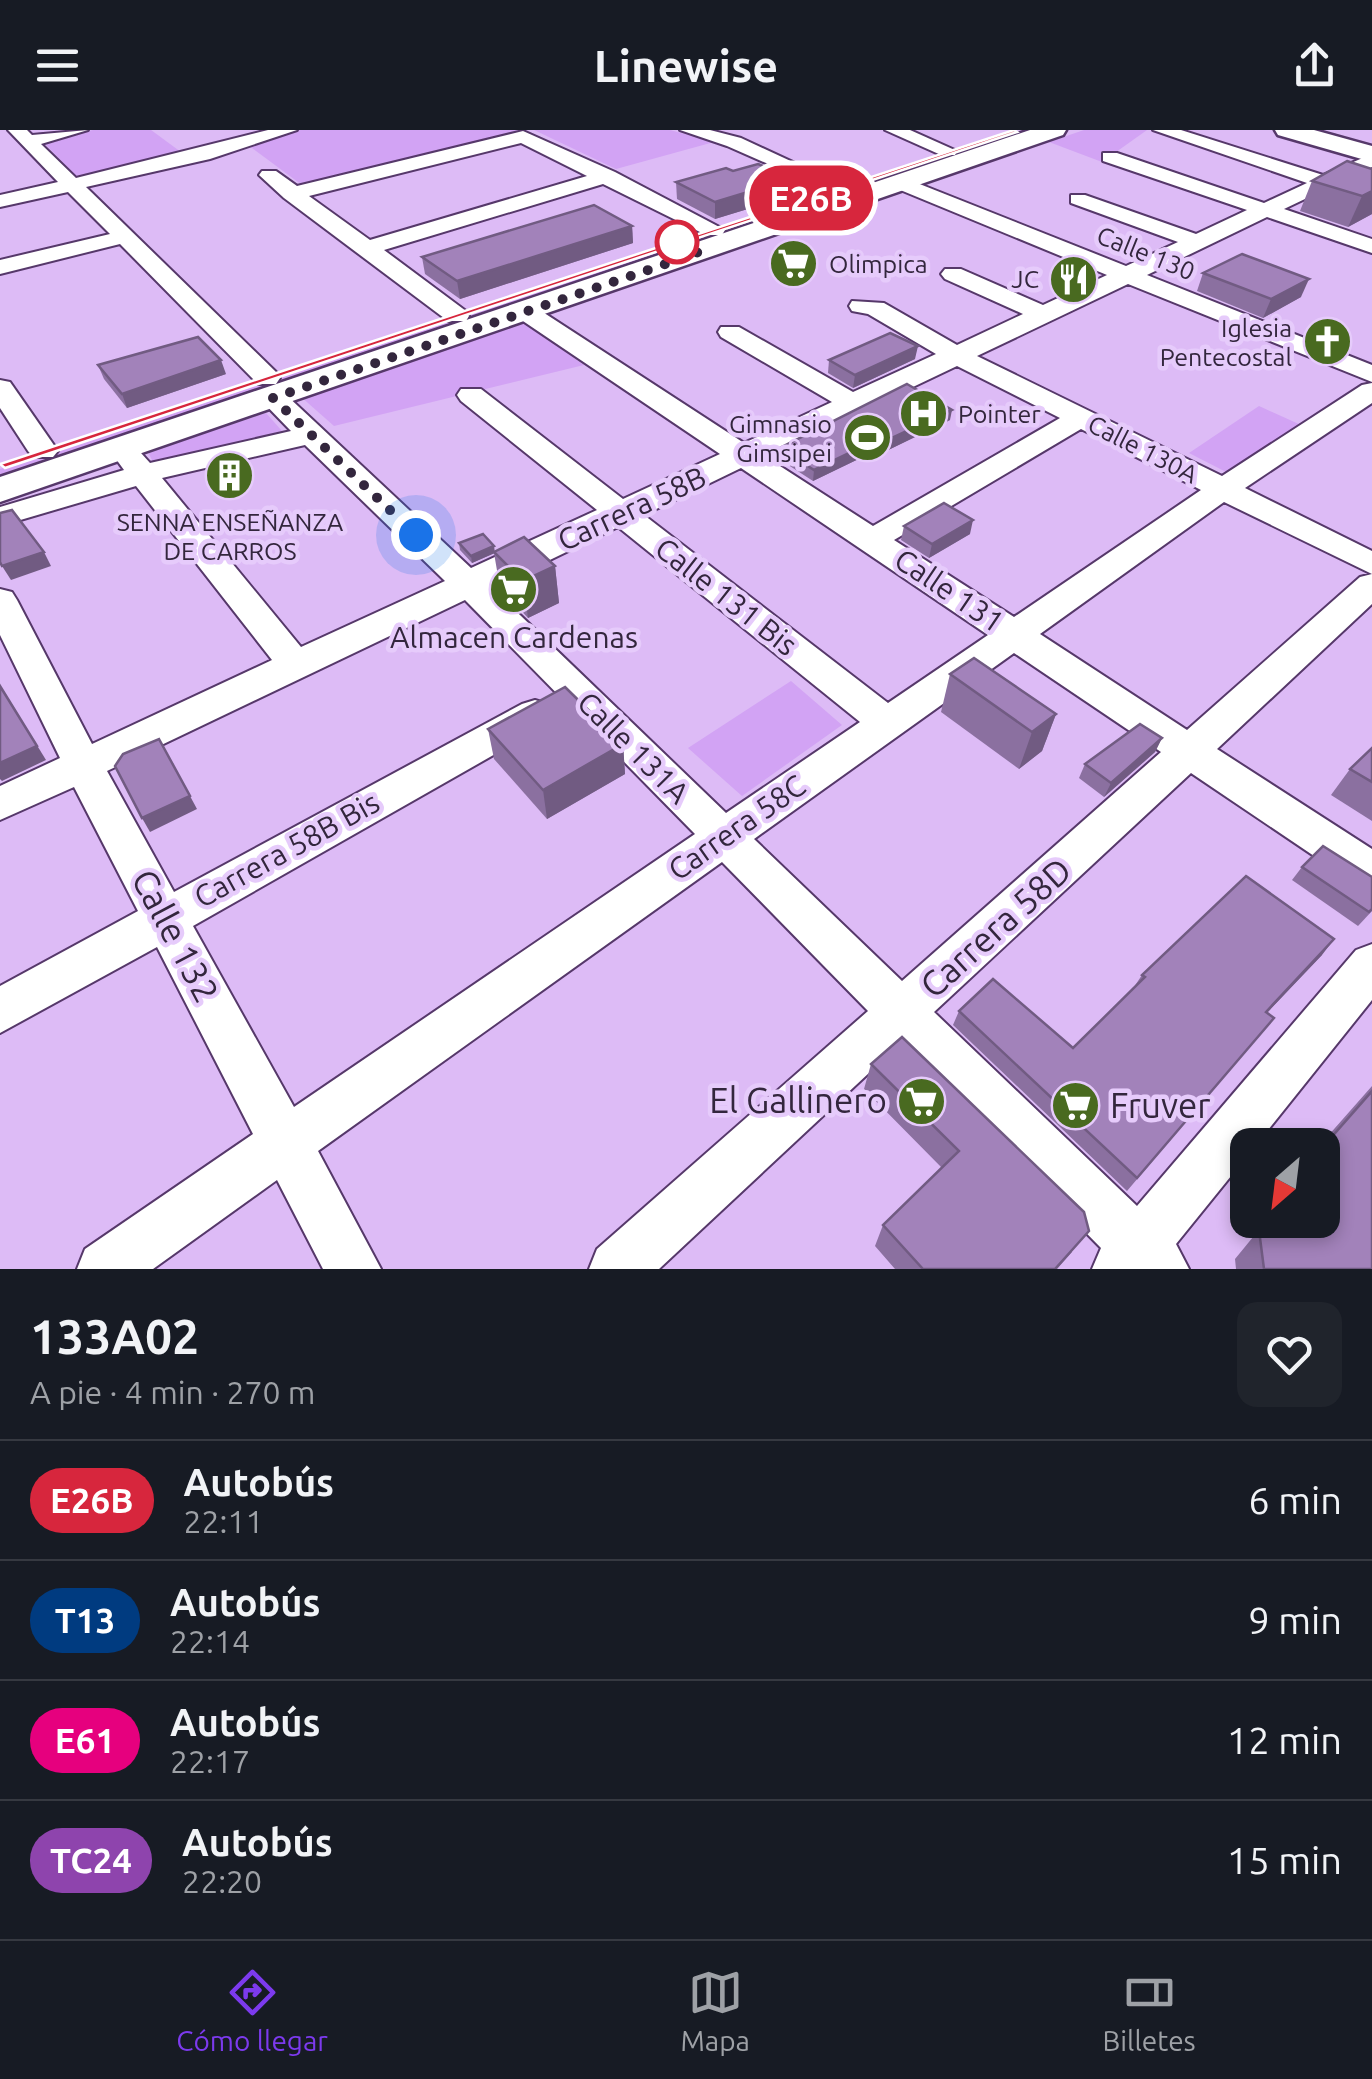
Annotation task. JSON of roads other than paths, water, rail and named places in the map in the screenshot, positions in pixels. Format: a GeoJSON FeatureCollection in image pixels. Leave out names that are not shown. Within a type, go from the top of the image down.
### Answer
{"type":"FeatureCollection","features":[{"type":"Feature","properties":{"kind":"main road"},"geometry":{"type":"LineString","coordinates":[[0,490],[133,462],[270,388],[457,316],[1014,130]]}},
{"type":"Feature","properties":{"kind":"main road"},"geometry":{"type":"LineString","coordinates":[[0,464],[526,312],[1054,130]]}},
{"type":"Feature","properties":{"kind":"main road"},"geometry":{"type":"LineString","coordinates":[[1287,130],[1372,154]]}},
{"type":"Feature","properties":{"kind":"main road"},"geometry":{"type":"LineString","coordinates":[[1306,130],[1372,154]]}},
{"type":"Feature","properties":{"kind":"street"},"geometry":{"type":"LineString","coordinates":[[22,136],[79,130]]}},
{"type":"Feature","properties":{"kind":"street"},"geometry":{"type":"LineString","coordinates":[[0,202],[203,155],[288,130]]}},
{"type":"Feature","properties":{"kind":"street"},"geometry":{"type":"LineString","coordinates":[[689,130],[734,142],[839,188]]}},
{"type":"Feature","properties":{"kind":"street"},"geometry":{"type":"LineString","coordinates":[[894,130],[948,151]]}},
{"type":"Feature","properties":{"kind":"street"},"geometry":{"type":"LineString","coordinates":[[1162,130],[1324,182]]}},
{"type":"Feature","properties":{"kind":"street","name":"Calle 131A"},"geometry":{"type":"LineString","coordinates":[[22,136],[270,388],[310,435],[469,586],[902,1013],[1140,1262]]}},
{"type":"Feature","properties":{"kind":"street"},"geometry":{"type":"LineString","coordinates":[[290,194],[523,137],[714,230]]}},
{"type":"Feature","properties":{"kind":"street","name":"Carrera 58B"},"geometry":{"type":"LineString","coordinates":[[0,804],[1046,315],[1324,182],[1372,154]]}},
{"type":"Feature","properties":{"kind":"street"},"geometry":{"type":"LineString","coordinates":[[1110,157],[1372,246]]}},
{"type":"Feature","properties":{"kind":"street"},"geometry":{"type":"LineString","coordinates":[[269,175],[457,316]]}},
{"type":"Feature","properties":{"kind":"street"},"geometry":{"type":"LineString","coordinates":[[365,249],[608,176]]}},
{"type":"Feature","properties":{"kind":"street","name":"Calle 130"},"geometry":{"type":"LineString","coordinates":[[900,184],[1372,374]]}},
{"type":"Feature","properties":{"kind":"street"},"geometry":{"type":"LineString","coordinates":[[1078,200],[1197,242]]}},
{"type":"Feature","properties":{"kind":"street"},"geometry":{"type":"LineString","coordinates":[[0,268],[124,237]]}},
{"type":"Feature","properties":{"kind":"street"},"geometry":{"type":"LineString","coordinates":[[954,274],[1046,315]]}},
{"type":"Feature","properties":{"kind":"street","name":"Calle 130A"},"geometry":{"type":"LineString","coordinates":[[862,306],[875,308],[958,356],[1372,564]]}},
{"type":"Feature","properties":{"kind":"street","name":"Calle 131"},"geometry":{"type":"LineString","coordinates":[[526,312],[1372,872]]}},
{"type":"Feature","properties":{"kind":"street"},"geometry":{"type":"LineString","coordinates":[[730,332],[856,405]]}},
{"type":"Feature","properties":{"kind":"street"},"geometry":{"type":"LineString","coordinates":[[0,388],[43,450]]}},
{"type":"Feature","properties":{"kind":"street","name":"Carrera 58C"},"geometry":{"type":"LineString","coordinates":[[106,1269],[1223,489],[1372,390]]}},
{"type":"Feature","properties":{"kind":"street","name":"Calle 131 Bis"},"geometry":{"type":"LineString","coordinates":[[471,395],[888,723]]}},
{"type":"Feature","properties":{"kind":"street"},"geometry":{"type":"LineString","coordinates":[[873,539],[1080,418]]}},
{"type":"Feature","properties":{"kind":"street"},"geometry":{"type":"LineString","coordinates":[[0,517],[133,462],[310,435]]}},
{"type":"Feature","properties":{"kind":"street"},"geometry":{"type":"LineString","coordinates":[[133,462],[296,666]]}},
{"type":"Feature","properties":{"kind":"street","name":"Carrera 58D"},"geometry":{"type":"LineString","coordinates":[[617,1269],[1372,585]]}},
{"type":"Feature","properties":{"kind":"street","name":"Calle 132"},"geometry":{"type":"LineString","coordinates":[[0,600],[83,765],[353,1269]]}},
{"type":"Feature","properties":{"kind":"street","name":"Carrera 58B Bis"},"geometry":{"type":"LineString","coordinates":[[0,1012],[576,692]]}},
{"type":"Feature","properties":{"kind":"street"},"geometry":{"type":"LineString","coordinates":[[1140,1262],[1372,964]]}},
{"type":"Feature","properties":{"kind":"place","name":"Olimpica"},"geometry":{"type":"Point","coordinates":[794,264]}},
{"type":"Feature","properties":{"kind":"place","name":"JC"},"geometry":{"type":"Point","coordinates":[1074,279]}},
{"type":"Feature","properties":{"kind":"place","name":"Iglesia Pentecostal"},"geometry":{"type":"Point","coordinates":[1327,342]}},
{"type":"Feature","properties":{"kind":"place","name":"Pointer"},"geometry":{"type":"Point","coordinates":[923,414]}},
{"type":"Feature","properties":{"kind":"place","name":"Gimnasio Gimsipei"},"geometry":{"type":"Point","coordinates":[867,438]}},
{"type":"Feature","properties":{"kind":"place","name":"SENNA ENSEÑANZA DE CARROS"},"geometry":{"type":"Point","coordinates":[230,476]}},
{"type":"Feature","properties":{"kind":"place","name":"Almacen Cardenas"},"geometry":{"type":"Point","coordinates":[514,589]}},
{"type":"Feature","properties":{"kind":"place","name":"El Gallinero"},"geometry":{"type":"Point","coordinates":[922,1101]}},
{"type":"Feature","properties":{"kind":"place","name":"Fruver"},"geometry":{"type":"Point","coordinates":[1075,1106]}}]}
